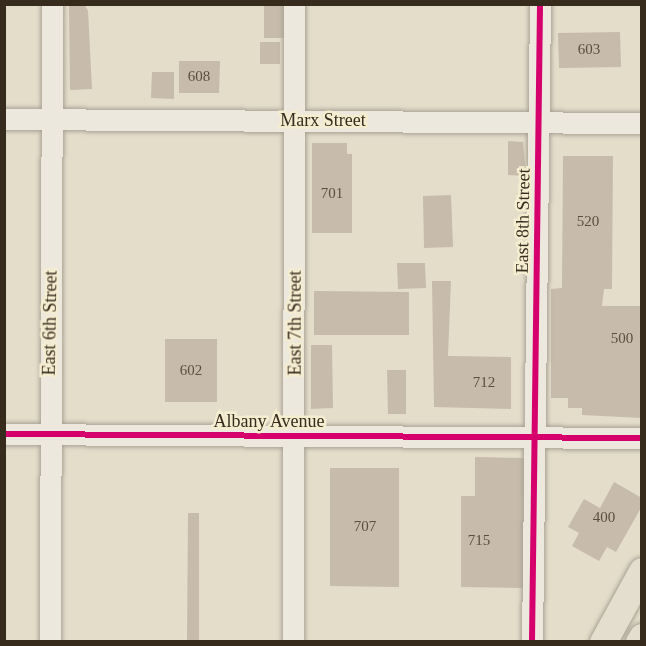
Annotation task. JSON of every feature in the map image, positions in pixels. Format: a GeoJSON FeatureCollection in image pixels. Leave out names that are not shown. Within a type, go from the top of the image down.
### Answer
{"type":"FeatureCollection","features":[{"type":"Feature","properties":{"kind":"main road"},"geometry":{"type":"LineString","coordinates":[[603,642],[642,571]]}},
{"type":"Feature","properties":{"kind":"main road"},"geometry":{"type":"LineString","coordinates":[[639,642],[642,637]]}},
{"type":"Feature","properties":{"kind":"street","name":"East 6th Street"},"geometry":{"type":"LineString","coordinates":[[50,642],[52,4]]}},
{"type":"Feature","properties":{"kind":"street","name":"East 7th Street"},"geometry":{"type":"LineString","coordinates":[[293,642],[296,120],[294,4]]}},
{"type":"Feature","properties":{"kind":"street","name":"East 8th Street"},"geometry":{"type":"LineString","coordinates":[[534,437],[540,4]]}},
{"type":"Feature","properties":{"kind":"street","name":"Marx Street"},"geometry":{"type":"LineString","coordinates":[[4,119],[642,123]]}},
{"type":"Feature","properties":{"kind":"street","name":"Albany Avenue"},"geometry":{"type":"LineString","coordinates":[[4,434],[642,438]]}},
{"type":"Feature","properties":{"kind":"street"},"geometry":{"type":"LineString","coordinates":[[532,642],[534,437]]}},
{"type":"Feature","properties":{"kind":"building"},"geometry":{"type":"Polygon","coordinates":[[[69,4],[84,4],[88,11],[92,89],[70,90],[69,4]]]}},
{"type":"Feature","properties":{"kind":"building"},"geometry":{"type":"Polygon","coordinates":[[[264,4],[285,4],[286,38],[264,38],[264,4]]]}},
{"type":"Feature","properties":{"kind":"building"},"geometry":{"type":"Polygon","coordinates":[[[620,32],[621,67],[559,68],[558,33],[620,32]]]}},
{"type":"Feature","properties":{"kind":"building"},"geometry":{"type":"Polygon","coordinates":[[[260,42],[280,42],[280,64],[260,64],[260,42]]]}},
{"type":"Feature","properties":{"kind":"building"},"geometry":{"type":"Polygon","coordinates":[[[179,61],[220,61],[219,93],[179,93],[179,61]]]}},
{"type":"Feature","properties":{"kind":"building"},"geometry":{"type":"Polygon","coordinates":[[[152,72],[174,72],[174,99],[151,98],[152,72]]]}},
{"type":"Feature","properties":{"kind":"building"},"geometry":{"type":"Polygon","coordinates":[[[508,141],[523,142],[526,176],[508,175],[508,141]]]}},
{"type":"Feature","properties":{"kind":"building"},"geometry":{"type":"Polygon","coordinates":[[[312,143],[347,143],[347,154],[352,154],[352,233],[312,233],[312,143]]]}},
{"type":"Feature","properties":{"kind":"building"},"geometry":{"type":"Polygon","coordinates":[[[563,156],[613,156],[612,289],[604,289],[602,306],[642,306],[642,418],[582,415],[582,408],[568,408],[568,398],[551,398],[551,289],[562,288],[563,156]]]}},
{"type":"Feature","properties":{"kind":"building"},"geometry":{"type":"Polygon","coordinates":[[[451,195],[453,247],[424,248],[423,196],[451,195]]]}},
{"type":"Feature","properties":{"kind":"building"},"geometry":{"type":"Polygon","coordinates":[[[397,263],[425,263],[426,288],[398,289],[397,263]]]}},
{"type":"Feature","properties":{"kind":"building"},"geometry":{"type":"Polygon","coordinates":[[[432,281],[451,281],[448,356],[511,357],[511,409],[434,407],[432,281]]]}},
{"type":"Feature","properties":{"kind":"building"},"geometry":{"type":"Polygon","coordinates":[[[314,291],[409,292],[409,335],[314,335],[314,291]]]}},
{"type":"Feature","properties":{"kind":"building"},"geometry":{"type":"Polygon","coordinates":[[[165,339],[217,339],[217,402],[165,402],[165,339]]]}},
{"type":"Feature","properties":{"kind":"building"},"geometry":{"type":"Polygon","coordinates":[[[311,345],[332,345],[333,408],[311,409],[311,345]]]}},
{"type":"Feature","properties":{"kind":"building"},"geometry":{"type":"Polygon","coordinates":[[[387,370],[406,370],[406,414],[388,414],[387,370]]]}},
{"type":"Feature","properties":{"kind":"building"},"geometry":{"type":"Polygon","coordinates":[[[475,457],[524,458],[523,588],[461,587],[461,496],[475,496],[475,457]]]}},
{"type":"Feature","properties":{"kind":"building"},"geometry":{"type":"Polygon","coordinates":[[[330,468],[399,468],[399,587],[330,586],[330,468]]]}},
{"type":"Feature","properties":{"kind":"building"},"geometry":{"type":"Polygon","coordinates":[[[614,482],[642,498],[642,506],[616,552],[607,547],[599,561],[572,546],[579,533],[568,527],[584,499],[600,508],[614,482]]]}},
{"type":"Feature","properties":{"kind":"building"},"geometry":{"type":"Polygon","coordinates":[[[188,513],[199,513],[199,642],[187,642],[188,513]]]}},
{"type":"Feature","properties":{"kind":"cycle path"},"geometry":{"type":"LineString","coordinates":[[532,642],[540,4]]}},
{"type":"Feature","properties":{"kind":"cycle path"},"geometry":{"type":"LineString","coordinates":[[4,434],[642,438]]}}]}
